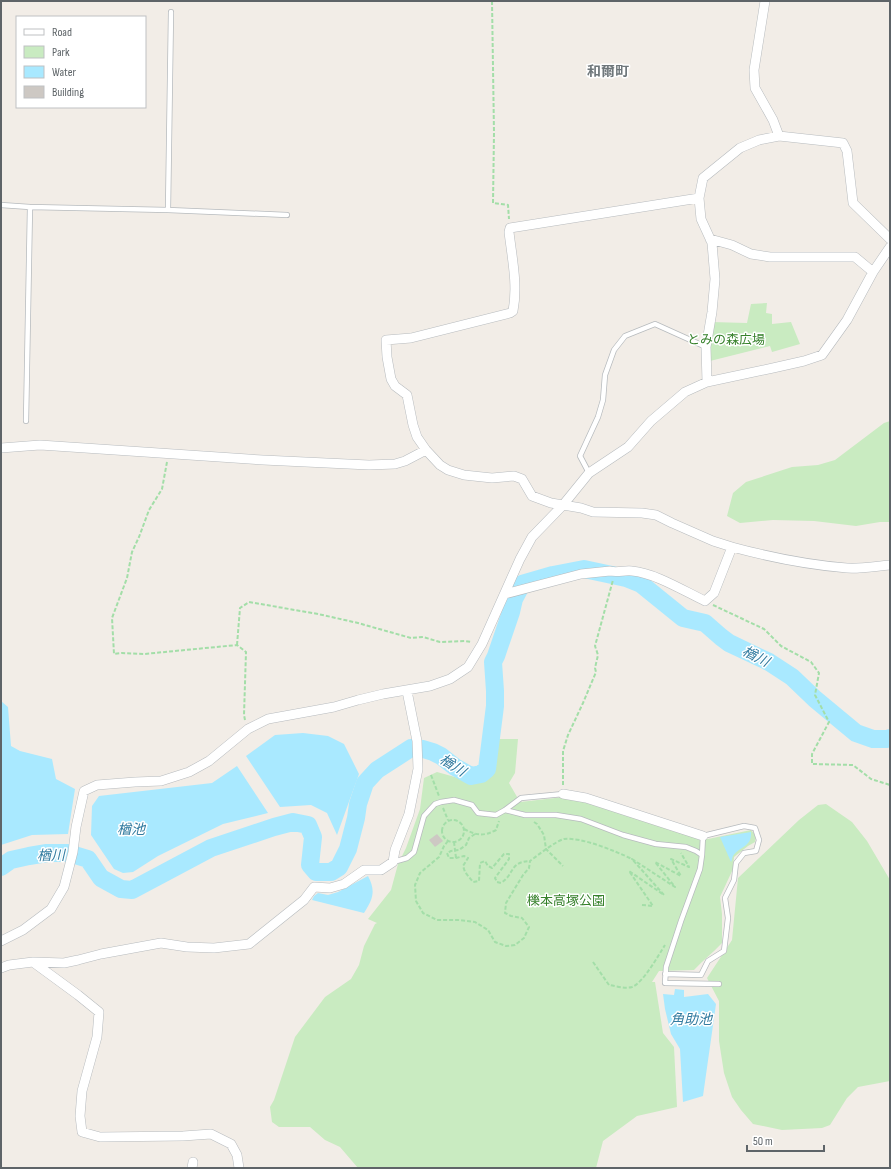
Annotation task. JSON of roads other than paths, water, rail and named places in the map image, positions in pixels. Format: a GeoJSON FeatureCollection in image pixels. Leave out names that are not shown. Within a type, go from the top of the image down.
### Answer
{"type":"FeatureCollection","features":[{"type":"Feature","properties":{"kind":"street"},"geometry":{"type":"LineString","coordinates":[[765,1],[754,70],[755,88],[773,120],[779,136]]}},
{"type":"Feature","properties":{"kind":"street"},"geometry":{"type":"LineString","coordinates":[[707,382],[706,346],[712,312],[715,279],[712,243],[701,219],[699,198],[703,178],[730,155],[740,148],[759,140],[779,136],[843,144],[847,151],[853,203],[890,239]]}},
{"type":"Feature","properties":{"kind":"street"},"geometry":{"type":"LineString","coordinates":[[699,198],[510,228],[508,232],[514,276],[513,311],[411,338],[386,340],[391,379],[395,386],[407,395],[417,437],[426,450],[440,465],[448,470],[464,475],[492,478],[514,476],[522,479],[532,496],[551,503],[581,508],[593,512],[642,513],[656,515],[678,526],[732,547],[813,564],[849,568],[890,565]]}},
{"type":"Feature","properties":{"kind":"street"},"geometry":{"type":"LineString","coordinates":[[710,239],[732,245],[750,254],[770,257],[855,257],[873,272]]}},
{"type":"Feature","properties":{"kind":"street"},"geometry":{"type":"LineString","coordinates":[[1,941],[23,930],[51,909],[64,887],[73,852],[76,827],[84,791],[97,785],[161,781],[189,772],[210,761],[248,729],[268,719],[334,707],[383,694],[430,686],[450,678],[468,667],[482,644],[532,537],[563,505],[589,473],[628,447],[651,421],[685,392],[707,382],[804,361],[822,355],[847,320],[873,272],[890,247]]}},
{"type":"Feature","properties":{"kind":"street"},"geometry":{"type":"LineString","coordinates":[[1,448],[40,446],[369,465],[395,464],[405,461],[426,450]]}},
{"type":"Feature","properties":{"kind":"street"},"geometry":{"type":"LineString","coordinates":[[505,594],[581,574],[610,571],[632,571],[664,581],[705,601],[714,593],[732,547]]}},
{"type":"Feature","properties":{"kind":"street"},"geometry":{"type":"LineString","coordinates":[[1,968],[9,965],[33,962],[64,963],[160,943],[188,947],[214,948],[249,944],[304,900],[314,887],[330,888],[344,884],[364,870],[382,870],[393,862],[395,850],[409,814],[418,770],[417,741],[407,691]]}},
{"type":"Feature","properties":{"kind":"street"},"geometry":{"type":"LineString","coordinates":[[563,794],[592,800],[703,836]]}},
{"type":"Feature","properties":{"kind":"street"},"geometry":{"type":"LineString","coordinates":[[33,962],[99,1012],[97,1037],[82,1091],[80,1116],[82,1132],[100,1137],[183,1136],[211,1134],[231,1144],[237,1155],[239,1168]]}},
{"type":"Feature","properties":{"kind":"lane"},"geometry":{"type":"LineString","coordinates":[[168,210],[171,12]]}},
{"type":"Feature","properties":{"kind":"lane"},"geometry":{"type":"LineString","coordinates":[[1,205],[30,208],[168,210],[287,215]]}},
{"type":"Feature","properties":{"kind":"lane"},"geometry":{"type":"LineString","coordinates":[[26,420],[30,208]]}},
{"type":"Feature","properties":{"kind":"lane"},"geometry":{"type":"LineString","coordinates":[[589,473],[580,456],[602,405],[605,375],[614,350],[625,336],[655,324],[706,346]]}},
{"type":"Feature","properties":{"kind":"lane"},"geometry":{"type":"LineString","coordinates":[[393,862],[407,858],[414,852],[424,816],[435,804],[454,800],[472,805],[478,813],[496,815],[521,798],[563,794]]}},
{"type":"Feature","properties":{"kind":"lane"},"geometry":{"type":"LineString","coordinates":[[505,810],[525,815],[556,815],[581,819],[623,835],[656,844],[683,847],[696,851],[702,855]]}},
{"type":"Feature","properties":{"kind":"lane"},"geometry":{"type":"LineString","coordinates":[[665,974],[701,975],[708,961],[724,951],[728,918],[725,898],[734,880],[736,863],[744,853],[756,851],[760,840],[755,828],[744,826],[703,836],[700,869],[666,968],[665,974],[665,983],[719,984]]}},
{"type":"Feature","properties":{"kind":"water"},"geometry":{"type":"Polygon","coordinates":[[[1,701],[8,707],[11,746],[20,751],[52,759],[56,779],[75,789],[68,834],[32,835],[1,845],[1,701]]]}},
{"type":"Feature","properties":{"kind":"water"},"geometry":{"type":"Polygon","coordinates":[[[303,733],[328,736],[344,744],[359,774],[337,835],[327,813],[311,805],[280,807],[246,756],[275,735],[303,733]]]}},
{"type":"Feature","properties":{"kind":"water","name":"楢池"},"geometry":{"type":"Polygon","coordinates":[[[237,766],[268,813],[223,824],[158,856],[133,872],[123,873],[114,869],[91,835],[92,806],[99,796],[212,783],[237,766]]]}},
{"type":"Feature","properties":{"kind":"water"},"geometry":{"type":"Polygon","coordinates":[[[751,832],[750,841],[748,844],[733,856],[731,862],[720,837],[751,832]]]}},
{"type":"Feature","properties":{"kind":"water"},"geometry":{"type":"Polygon","coordinates":[[[368,876],[373,891],[370,903],[364,913],[312,900],[318,893],[328,895],[338,892],[368,876]]]}},
{"type":"Feature","properties":{"kind":"water","name":"角助池"},"geometry":{"type":"Polygon","coordinates":[[[675,989],[684,990],[684,997],[708,994],[716,1004],[703,1096],[683,1102],[680,1049],[671,1034],[663,994],[674,995],[675,989]]]}},
{"type":"Feature","properties":{"kind":"waterway","name":"楢川"},"geometry":{"type":"LineString","coordinates":[[1,867],[11,860],[29,856],[47,853],[68,853],[88,859],[101,878],[121,889],[132,890],[211,848],[293,822],[308,825],[313,837],[310,865],[316,872],[331,872],[339,867],[348,849],[358,804],[365,783],[377,770],[411,748],[433,752],[471,776],[481,774],[487,769],[495,706],[493,662],[511,612],[514,599],[522,584],[553,575],[584,569],[626,578],[641,584],[683,618],[705,623],[729,643],[769,662],[792,677],[815,699],[856,733],[873,739],[890,738]]}},
{"type":"Feature","properties":{"kind":"district","name":"和爾町"},"geometry":{"type":"Point","coordinates":[608,71]}},
{"type":"Feature","properties":{"kind":"park label","name":"とみの森広場"},"geometry":{"type":"Point","coordinates":[726,339]}},
{"type":"Feature","properties":{"kind":"park label","name":"櫟本高塚公園"},"geometry":{"type":"Point","coordinates":[566,900]}}]}
